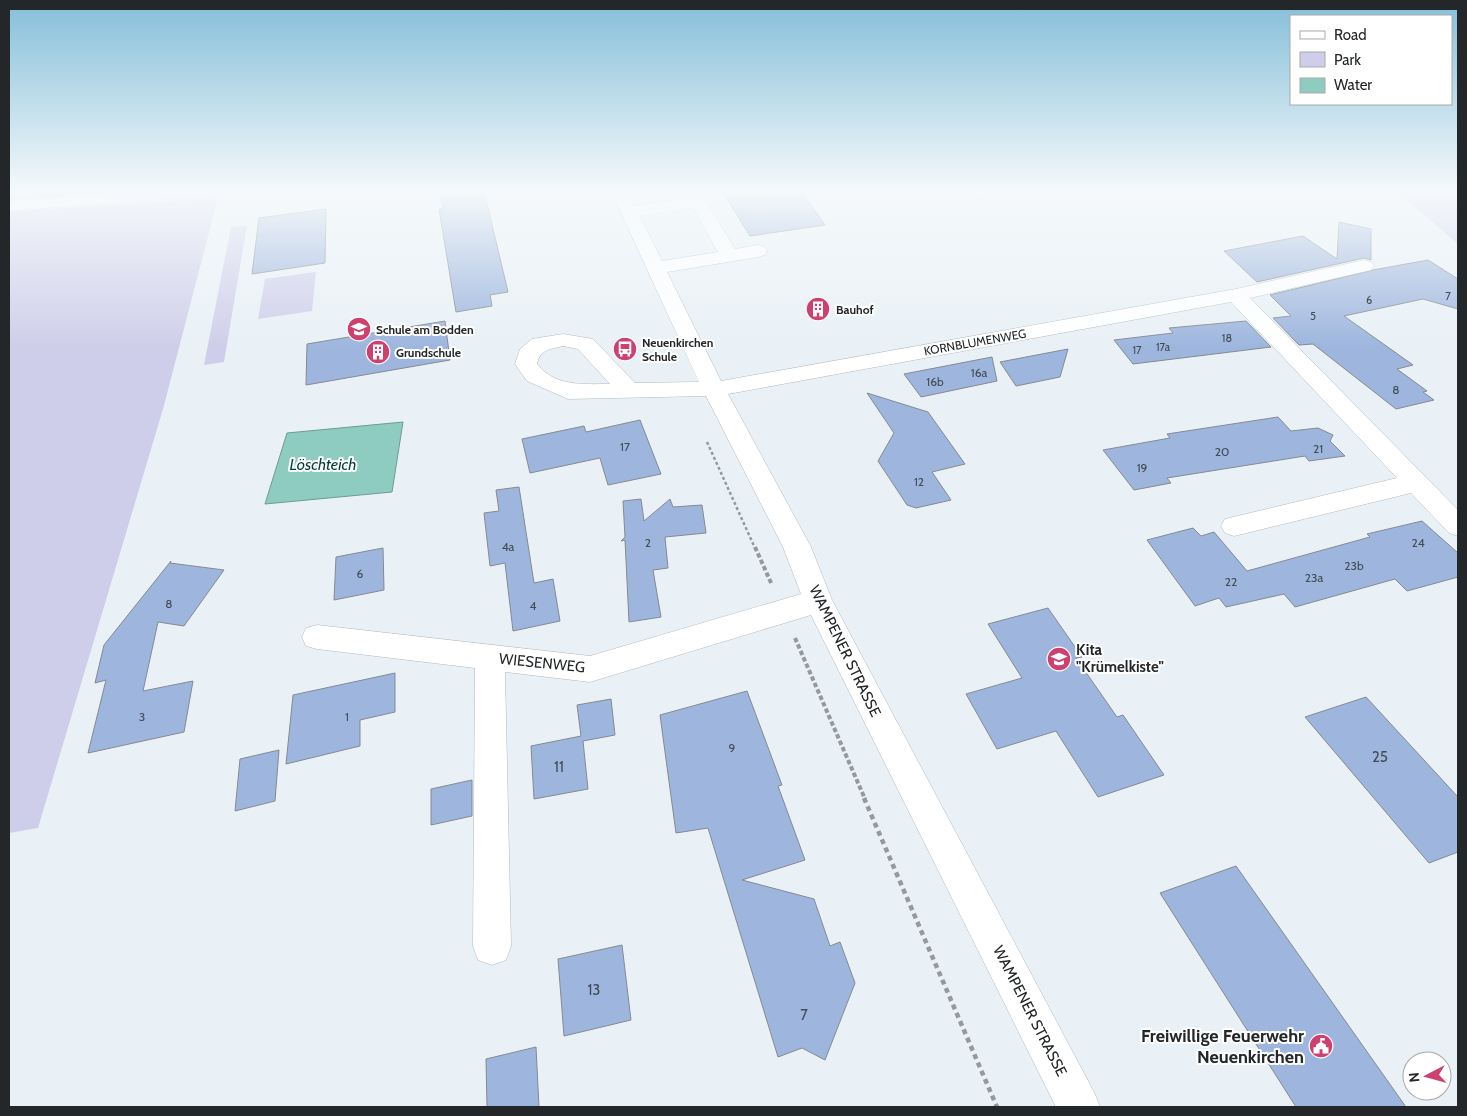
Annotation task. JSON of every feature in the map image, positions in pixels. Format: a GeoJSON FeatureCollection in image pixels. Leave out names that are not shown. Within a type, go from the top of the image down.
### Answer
{"type":"FeatureCollection","features":[{"type":"Feature","properties":{"kind":"street","name":"WAMPENER STRASSE"},"geometry":{"type":"LineString","coordinates":[[644,243],[708,389],[797,547],[818,601],[1079,1107]]}},
{"type":"Feature","properties":{"kind":"street"},"geometry":{"type":"LineString","coordinates":[[722,243],[730,256]]}},
{"type":"Feature","properties":{"kind":"street"},"geometry":{"type":"LineString","coordinates":[[656,268],[758,251]]}},
{"type":"Feature","properties":{"kind":"street","name":"KORNBLUMENWEG"},"geometry":{"type":"LineString","coordinates":[[629,391],[708,389],[1236,295],[1364,266]]}},
{"type":"Feature","properties":{"kind":"street"},"geometry":{"type":"LineString","coordinates":[[1236,295],[1458,526]]}},
{"type":"Feature","properties":{"kind":"street"},"geometry":{"type":"LineString","coordinates":[[1234,526],[1416,483]]}},
{"type":"Feature","properties":{"kind":"street","name":"WIESENWEG"},"geometry":{"type":"LineString","coordinates":[[317,637],[590,669],[818,601]]}},
{"type":"Feature","properties":{"kind":"street"},"geometry":{"type":"LineString","coordinates":[[490,657],[492,946]]}},
{"type":"Feature","properties":{"kind":"path"},"geometry":{"type":"LineString","coordinates":[[708,389],[700,428],[783,611],[997,1107]]}},
{"type":"Feature","properties":{"kind":"green space"},"geometry":{"type":"Polygon","coordinates":[[[9,243],[206,243],[163,409],[38,828],[9,833],[9,243]]]}},
{"type":"Feature","properties":{"kind":"green space"},"geometry":{"type":"Polygon","coordinates":[[[228,243],[244,243],[224,362],[204,365],[228,243]]]}},
{"type":"Feature","properties":{"kind":"green space"},"geometry":{"type":"Polygon","coordinates":[[[316,272],[312,311],[258,319],[265,279],[316,272]]]}},
{"type":"Feature","properties":{"kind":"water","name":"Löschteich"},"geometry":{"type":"Polygon","coordinates":[[[403,422],[392,492],[265,504],[287,433],[403,422]]]}},
{"type":"Feature","properties":{"kind":"building"},"geometry":{"type":"Polygon","coordinates":[[[256,243],[325,243],[325,263],[252,274],[256,243]]]}},
{"type":"Feature","properties":{"kind":"building"},"geometry":{"type":"Polygon","coordinates":[[[445,243],[496,243],[508,292],[490,295],[492,306],[456,312],[445,243]]]}},
{"type":"Feature","properties":{"kind":"building"},"geometry":{"type":"Polygon","coordinates":[[[1266,243],[1313,243],[1337,259],[1338,243],[1371,243],[1371,260],[1364,258],[1257,282],[1224,251],[1266,243]]]}},
{"type":"Feature","properties":{"kind":"building"},"geometry":{"type":"Polygon","coordinates":[[[1428,260],[1458,279],[1458,309],[1423,299],[1344,316],[1413,365],[1397,369],[1427,391],[1423,392],[1434,400],[1396,409],[1313,344],[1299,345],[1273,318],[1291,316],[1270,295],[1373,270],[1428,260]]]}},
{"type":"Feature","properties":{"kind":"building","name":"Grundschule"},"geometry":{"type":"Polygon","coordinates":[[[445,321],[450,360],[306,385],[307,344],[445,321]]]}},
{"type":"Feature","properties":{"kind":"building"},"geometry":{"type":"Polygon","coordinates":[[[1246,321],[1271,347],[1133,364],[1114,340],[1173,333],[1169,328],[1246,321]]]}},
{"type":"Feature","properties":{"kind":"building"},"geometry":{"type":"Polygon","coordinates":[[[1068,349],[1060,377],[1016,386],[1000,362],[1068,349]]]}},
{"type":"Feature","properties":{"kind":"building"},"geometry":{"type":"Polygon","coordinates":[[[992,357],[997,381],[921,397],[904,374],[992,357]]]}},
{"type":"Feature","properties":{"kind":"building"},"geometry":{"type":"Polygon","coordinates":[[[867,393],[928,412],[965,464],[932,472],[951,500],[916,508],[907,505],[878,461],[894,433],[867,393]]]}},
{"type":"Feature","properties":{"kind":"building"},"geometry":{"type":"Polygon","coordinates":[[[1278,417],[1291,431],[1318,428],[1333,435],[1330,441],[1345,456],[1309,461],[1305,456],[1167,478],[1171,483],[1134,490],[1103,450],[1170,438],[1167,434],[1278,417]]]}},
{"type":"Feature","properties":{"kind":"building"},"geometry":{"type":"Polygon","coordinates":[[[640,420],[661,474],[608,485],[600,458],[530,473],[522,439],[584,426],[586,432],[640,420]]]}},
{"type":"Feature","properties":{"kind":"building"},"geometry":{"type":"Polygon","coordinates":[[[519,487],[534,583],[553,579],[560,621],[513,631],[505,563],[490,566],[484,513],[499,511],[496,490],[519,487]]]}},
{"type":"Feature","properties":{"kind":"building"},"geometry":{"type":"Polygon","coordinates":[[[641,499],[644,521],[670,499],[673,507],[702,505],[706,533],[665,537],[668,568],[653,570],[661,617],[629,622],[625,540],[621,541],[625,537],[623,501],[641,499]]]}},
{"type":"Feature","properties":{"kind":"building"},"geometry":{"type":"Polygon","coordinates":[[[1422,521],[1458,553],[1458,577],[1407,591],[1395,579],[1295,607],[1284,594],[1226,607],[1219,598],[1195,606],[1147,540],[1193,528],[1201,536],[1214,532],[1247,571],[1370,537],[1367,534],[1422,521]]]}},
{"type":"Feature","properties":{"kind":"building"},"geometry":{"type":"Polygon","coordinates":[[[383,548],[384,590],[334,600],[336,557],[383,548]]]}},
{"type":"Feature","properties":{"kind":"building"},"geometry":{"type":"Polygon","coordinates":[[[171,561],[170,563],[224,570],[184,626],[158,622],[143,691],[193,681],[184,732],[88,753],[106,680],[95,683],[104,645],[171,561]]]}},
{"type":"Feature","properties":{"kind":"building"},"geometry":{"type":"Polygon","coordinates":[[[1048,608],[1082,657],[1076,658],[1117,717],[1123,715],[1164,775],[1098,797],[1056,731],[997,749],[966,694],[1022,678],[988,624],[1048,608]]]}},
{"type":"Feature","properties":{"kind":"building"},"geometry":{"type":"Polygon","coordinates":[[[395,673],[395,712],[360,720],[360,746],[286,764],[293,695],[395,673]]]}},
{"type":"Feature","properties":{"kind":"building"},"geometry":{"type":"Polygon","coordinates":[[[747,691],[782,785],[778,786],[805,860],[742,880],[814,899],[830,946],[840,942],[855,983],[825,1060],[802,1048],[778,1057],[708,828],[676,833],[660,715],[747,691]]]}},
{"type":"Feature","properties":{"kind":"building"},"geometry":{"type":"Polygon","coordinates":[[[1366,697],[1458,797],[1458,852],[1429,863],[1305,717],[1366,697]]]}},
{"type":"Feature","properties":{"kind":"building"},"geometry":{"type":"Polygon","coordinates":[[[611,699],[615,735],[583,741],[588,789],[534,799],[531,746],[581,736],[577,705],[611,699]]]}},
{"type":"Feature","properties":{"kind":"building"},"geometry":{"type":"Polygon","coordinates":[[[279,750],[275,801],[235,811],[240,759],[279,750]]]}},
{"type":"Feature","properties":{"kind":"building"},"geometry":{"type":"Polygon","coordinates":[[[472,780],[472,816],[431,825],[431,789],[472,780]]]}},
{"type":"Feature","properties":{"kind":"building"},"geometry":{"type":"Polygon","coordinates":[[[1236,866],[1406,1107],[1296,1107],[1160,893],[1236,866]]]}},
{"type":"Feature","properties":{"kind":"building"},"geometry":{"type":"Polygon","coordinates":[[[622,945],[631,1020],[564,1036],[558,959],[622,945]]]}},
{"type":"Feature","properties":{"kind":"building"},"geometry":{"type":"Polygon","coordinates":[[[536,1047],[539,1107],[487,1107],[486,1059],[536,1047]]]}},
{"type":"Feature","properties":{"kind":"place","name":"Bauhof"},"geometry":{"type":"Point","coordinates":[818,309]}},
{"type":"Feature","properties":{"kind":"place","name":"Schule am Bodden"},"geometry":{"type":"Point","coordinates":[359,329]}},
{"type":"Feature","properties":{"kind":"place","name":"Neuenkirchen Schule"},"geometry":{"type":"Point","coordinates":[625,349]}},
{"type":"Feature","properties":{"kind":"place","name":"Grundschule"},"geometry":{"type":"Point","coordinates":[378,352]}},
{"type":"Feature","properties":{"kind":"place","name":"Kita \"Krümelkiste\""},"geometry":{"type":"Point","coordinates":[1059,659]}},
{"type":"Feature","properties":{"kind":"place","name":"Freiwillige Feuerwehr Neuenkirchen"},"geometry":{"type":"Point","coordinates":[1321,1046]}}]}
